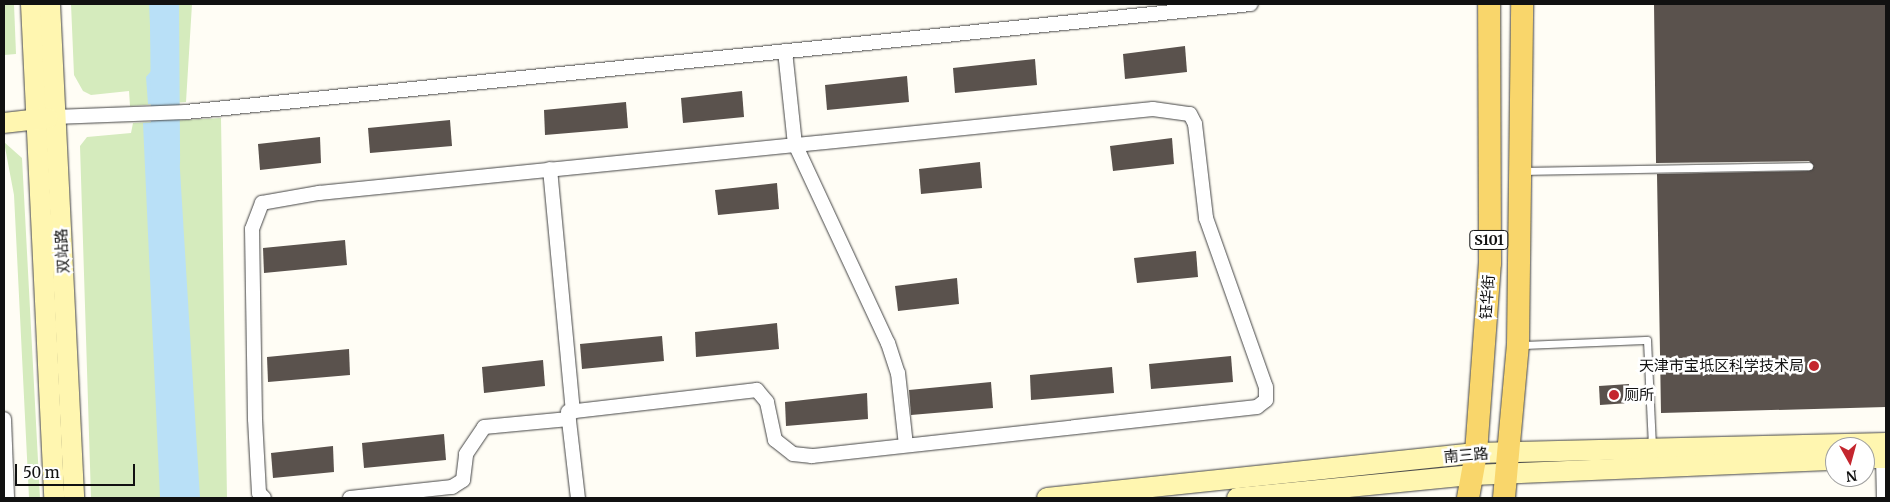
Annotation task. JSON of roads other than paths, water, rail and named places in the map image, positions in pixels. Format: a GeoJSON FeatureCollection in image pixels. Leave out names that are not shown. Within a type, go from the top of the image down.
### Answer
{"type":"FeatureCollection","features":[{"type":"Feature","properties":{"kind":"main road","name":"钰华街"},"geometry":{"type":"LineString","coordinates":[[1468,498],[1474,464],[1490,264],[1489,4]]}},
{"type":"Feature","properties":{"kind":"main road","name":"钰华街"},"geometry":{"type":"LineString","coordinates":[[1504,498],[1518,345],[1522,4]]}},
{"type":"Feature","properties":{"kind":"street","name":"双站路"},"geometry":{"type":"LineString","coordinates":[[31,4],[46,118],[74,498]]}},
{"type":"Feature","properties":{"kind":"street","name":"双站路"},"geometry":{"type":"LineString","coordinates":[[50,4],[46,118],[54,498]]}},
{"type":"Feature","properties":{"kind":"street"},"geometry":{"type":"LineString","coordinates":[[4,123],[46,118],[129,116],[186,112],[1251,4]]}},
{"type":"Feature","properties":{"kind":"street"},"geometry":{"type":"LineString","coordinates":[[784,51],[795,144],[888,343],[898,373],[906,445]]}},
{"type":"Feature","properties":{"kind":"street"},"geometry":{"type":"LineString","coordinates":[[264,498],[259,493],[252,229],[262,203],[275,198],[1152,109],[1190,114],[1195,124],[1206,218],[1266,387],[1266,400],[1257,407],[812,456],[793,454],[775,440],[767,402],[757,390],[484,427],[466,454],[463,480],[452,487],[350,498]]}},
{"type":"Feature","properties":{"kind":"street"},"geometry":{"type":"LineString","coordinates":[[550,169],[578,498]]}},
{"type":"Feature","properties":{"kind":"street"},"geometry":{"type":"LineString","coordinates":[[4,419],[7,498]]}},
{"type":"Feature","properties":{"kind":"street","name":"南三路"},"geometry":{"type":"LineString","coordinates":[[1047,498],[1652,449],[1880,454]]}},
{"type":"Feature","properties":{"kind":"street"},"geometry":{"type":"LineString","coordinates":[[1880,454],[1884,498]]}},
{"type":"Feature","properties":{"kind":"street","name":"南三路"},"geometry":{"type":"LineString","coordinates":[[1508,462],[1825,460]]}},
{"type":"Feature","properties":{"kind":"street","name":"南三路"},"geometry":{"type":"LineString","coordinates":[[1237,498],[1474,464]]}},
{"type":"Feature","properties":{"kind":"lane"},"geometry":{"type":"LineString","coordinates":[[1521,171],[1809,166]]}},
{"type":"Feature","properties":{"kind":"lane"},"geometry":{"type":"LineString","coordinates":[[1518,345],[1647,340],[1652,449]]}},
{"type":"Feature","properties":{"kind":"water"},"geometry":{"type":"Polygon","coordinates":[[[149,4],[179,4],[174,103],[148,104],[146,77],[152,70],[149,4]]]}},
{"type":"Feature","properties":{"kind":"water"},"geometry":{"type":"Polygon","coordinates":[[[177,121],[200,498],[160,498],[143,123],[177,121]]]}},
{"type":"Feature","properties":{"kind":"waterway"},"geometry":{"type":"LineString","coordinates":[[164,4],[165,161]]}},
{"type":"Feature","properties":{"kind":"place","name":"天津市宝坻区科学技术局"},"geometry":{"type":"Point","coordinates":[1814,366]}},
{"type":"Feature","properties":{"kind":"place","name":"厕所"},"geometry":{"type":"Point","coordinates":[1614,395]}}]}
